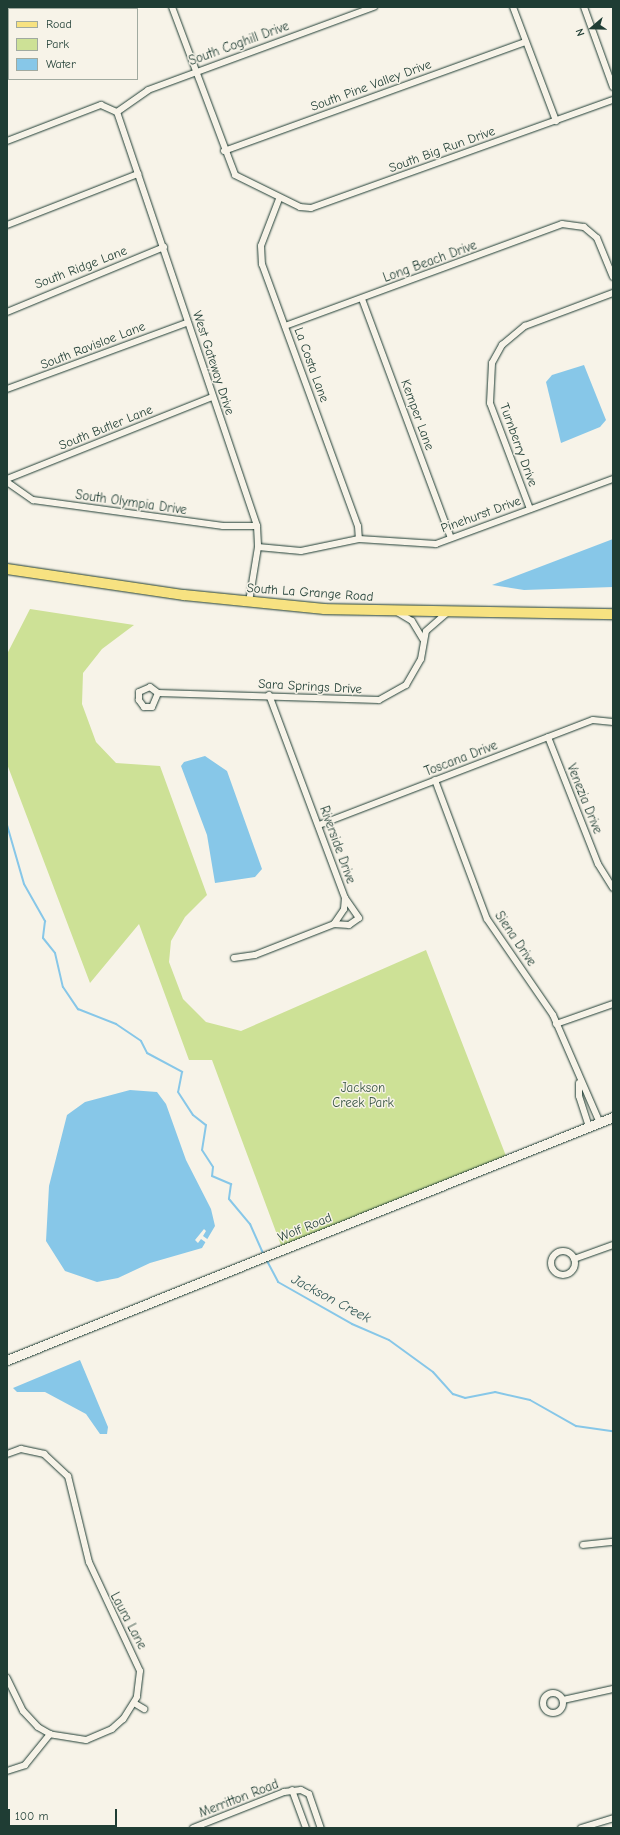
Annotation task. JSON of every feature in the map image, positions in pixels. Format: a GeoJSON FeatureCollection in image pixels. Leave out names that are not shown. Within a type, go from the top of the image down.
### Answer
{"type":"FeatureCollection","features":[{"type":"Feature","properties":{"kind":"main road","name":"South La Grange Road"},"geometry":{"type":"LineString","coordinates":[[7,570],[249,602],[397,612],[613,614]]}},
{"type":"Feature","properties":{"kind":"main road","name":"Wolf Road"},"geometry":{"type":"LineString","coordinates":[[7,1360],[271,1256],[613,1117]]}},
{"type":"Feature","properties":{"kind":"street","name":"South Big Run Drive"},"geometry":{"type":"LineString","coordinates":[[172,7],[194,72],[224,151],[235,175],[278,199],[311,208],[613,100]]}},
{"type":"Feature","properties":{"kind":"street","name":"South Coghill Drive"},"geometry":{"type":"LineString","coordinates":[[118,112],[148,90],[374,7]]}},
{"type":"Feature","properties":{"kind":"street"},"geometry":{"type":"LineString","coordinates":[[513,7],[556,121]]}},
{"type":"Feature","properties":{"kind":"street"},"geometry":{"type":"LineString","coordinates":[[584,7],[613,87]]}},
{"type":"Feature","properties":{"kind":"street","name":"South Pine Valley Drive"},"geometry":{"type":"LineString","coordinates":[[224,151],[525,42]]}},
{"type":"Feature","properties":{"kind":"street"},"geometry":{"type":"LineString","coordinates":[[7,141],[101,105],[118,112]]}},
{"type":"Feature","properties":{"kind":"street","name":"West Gateway Drive"},"geometry":{"type":"LineString","coordinates":[[118,112],[164,247],[186,323],[257,526],[258,547],[249,602]]}},
{"type":"Feature","properties":{"kind":"street"},"geometry":{"type":"LineString","coordinates":[[7,225],[138,174]]}},
{"type":"Feature","properties":{"kind":"street","name":"La Costa Lane"},"geometry":{"type":"LineString","coordinates":[[278,199],[261,246],[262,264],[358,526],[359,538]]}},
{"type":"Feature","properties":{"kind":"street","name":"Long Beach Drive"},"geometry":{"type":"LineString","coordinates":[[284,326],[362,299],[562,224],[584,227],[597,238],[613,277]]}},
{"type":"Feature","properties":{"kind":"street","name":"South Ridge Lane"},"geometry":{"type":"LineString","coordinates":[[7,312],[164,247]]}},
{"type":"Feature","properties":{"kind":"street","name":"Turnberry Drive"},"geometry":{"type":"LineString","coordinates":[[530,509],[490,404],[492,363],[502,345],[525,326],[613,293]]}},
{"type":"Feature","properties":{"kind":"street","name":"Kemper Lane"},"geometry":{"type":"LineString","coordinates":[[362,299],[451,538]]}},
{"type":"Feature","properties":{"kind":"street","name":"South Ravisloe Lane"},"geometry":{"type":"LineString","coordinates":[[7,389],[186,323]]}},
{"type":"Feature","properties":{"kind":"street","name":"South Butler Lane"},"geometry":{"type":"LineString","coordinates":[[7,479],[212,397]]}},
{"type":"Feature","properties":{"kind":"street","name":"Pinehurst Drive"},"geometry":{"type":"LineString","coordinates":[[258,547],[301,552],[359,538],[436,544],[613,479]]}},
{"type":"Feature","properties":{"kind":"street","name":"South Olympia Drive"},"geometry":{"type":"LineString","coordinates":[[7,482],[33,500],[223,526],[257,526]]}},
{"type":"Feature","properties":{"kind":"street"},"geometry":{"type":"LineString","coordinates":[[397,612],[412,621],[423,639]]}},
{"type":"Feature","properties":{"kind":"street","name":"Sara Springs Drive"},"geometry":{"type":"LineString","coordinates":[[158,694],[269,695],[379,700],[406,686],[415,674],[421,659],[423,639],[433,624],[447,613]]}},
{"type":"Feature","properties":{"kind":"street","name":"Riverside Drive"},"geometry":{"type":"LineString","coordinates":[[269,695],[319,825],[345,898],[344,909],[334,924]]}},
{"type":"Feature","properties":{"kind":"street","name":"Toscana Drive"},"geometry":{"type":"LineString","coordinates":[[319,825],[593,720],[613,722]]}},
{"type":"Feature","properties":{"kind":"street","name":"Venezia Drive"},"geometry":{"type":"LineString","coordinates":[[548,737],[598,864],[613,888]]}},
{"type":"Feature","properties":{"kind":"street","name":"Siena Drive"},"geometry":{"type":"LineString","coordinates":[[435,780],[486,919],[544,999],[556,1024],[579,1083],[579,1096],[589,1127]]}},
{"type":"Feature","properties":{"kind":"street"},"geometry":{"type":"LineString","coordinates":[[234,958],[255,955],[334,924],[349,925],[359,918],[345,898]]}},
{"type":"Feature","properties":{"kind":"street"},"geometry":{"type":"LineString","coordinates":[[556,1024],[613,1004]]}},
{"type":"Feature","properties":{"kind":"street","name":"Siena Drive"},"geometry":{"type":"LineString","coordinates":[[579,1083],[587,1091],[600,1123]]}},
{"type":"Feature","properties":{"kind":"street"},"geometry":{"type":"LineString","coordinates":[[574,1259],[613,1245]]}},
{"type":"Feature","properties":{"kind":"street","name":"Laura Lane"},"geometry":{"type":"LineString","coordinates":[[7,1454],[21,1449],[44,1454],[68,1476],[89,1562],[140,1671],[134,1703],[123,1719],[100,1735],[74,1740],[50,1734],[23,1711],[7,1678]]}},
{"type":"Feature","properties":{"kind":"street"},"geometry":{"type":"LineString","coordinates":[[583,1545],[613,1542]]}},
{"type":"Feature","properties":{"kind":"street"},"geometry":{"type":"LineString","coordinates":[[563,1700],[613,1689]]}},
{"type":"Feature","properties":{"kind":"street"},"geometry":{"type":"LineString","coordinates":[[134,1703],[144,1708]]}},
{"type":"Feature","properties":{"kind":"street"},"geometry":{"type":"LineString","coordinates":[[7,1771],[25,1765],[50,1734]]}},
{"type":"Feature","properties":{"kind":"street"},"geometry":{"type":"LineString","coordinates":[[292,1790],[306,1828]]}},
{"type":"Feature","properties":{"kind":"street"},"geometry":{"type":"LineString","coordinates":[[292,1790],[309,1794],[321,1828]]}},
{"type":"Feature","properties":{"kind":"street","name":"Merritton Road"},"geometry":{"type":"LineString","coordinates":[[194,1828],[292,1790]]}},
{"type":"Feature","properties":{"kind":"street"},"geometry":{"type":"LineString","coordinates":[[581,1828],[613,1818]]}},
{"type":"Feature","properties":{"kind":"green space","name":"Jackson Creek Park"},"geometry":{"type":"Polygon","coordinates":[[[30,609],[134,625],[102,649],[83,673],[82,704],[96,742],[116,763],[160,766],[207,895],[185,917],[171,941],[169,962],[183,999],[206,1022],[241,1031],[426,950],[506,1156],[282,1248],[212,1060],[189,1060],[139,924],[90,983],[7,764],[7,654],[30,609]]]}},
{"type":"Feature","properties":{"kind":"water"},"geometry":{"type":"Polygon","coordinates":[[[584,365],[606,420],[600,427],[561,443],[546,382],[552,375],[584,365]]]}},
{"type":"Feature","properties":{"kind":"water"},"geometry":{"type":"Polygon","coordinates":[[[613,539],[613,587],[524,590],[492,585],[613,539]]]}},
{"type":"Feature","properties":{"kind":"water"},"geometry":{"type":"Polygon","coordinates":[[[205,756],[227,771],[262,869],[255,877],[215,883],[207,835],[181,766],[184,762],[205,756]]]}},
{"type":"Feature","properties":{"kind":"water"},"geometry":{"type":"Polygon","coordinates":[[[130,1090],[157,1092],[166,1104],[186,1160],[211,1209],[215,1226],[202,1248],[150,1263],[118,1278],[97,1282],[65,1271],[46,1241],[49,1186],[67,1115],[85,1102],[130,1090]]]}},
{"type":"Feature","properties":{"kind":"water"},"geometry":{"type":"Polygon","coordinates":[[[80,1360],[108,1427],[107,1434],[100,1434],[86,1414],[45,1392],[17,1392],[13,1388],[80,1360]]]}},
{"type":"Feature","properties":{"kind":"pier"},"geometry":{"type":"Polygon","coordinates":[[[204,1229],[206,1231],[203,1236],[210,1241],[208,1244],[201,1239],[198,1243],[195,1240],[204,1229]]]}},
{"type":"Feature","properties":{"kind":"waterway","name":"Jackson Creek"},"geometry":{"type":"LineString","coordinates":[[7,825],[24,884],[45,921],[43,938],[55,953],[63,987],[78,1009],[116,1024],[141,1041],[147,1053],[182,1072],[178,1092],[193,1115],[206,1125],[202,1150],[213,1167],[212,1176],[231,1184],[229,1199],[250,1224],[263,1253]]}},
{"type":"Feature","properties":{"kind":"waterway","name":"Jackson Creek"},"geometry":{"type":"LineString","coordinates":[[266,1259],[278,1282],[352,1324],[389,1340],[433,1372],[453,1394],[465,1398],[495,1392],[530,1400],[576,1426],[613,1431]]}}]}
